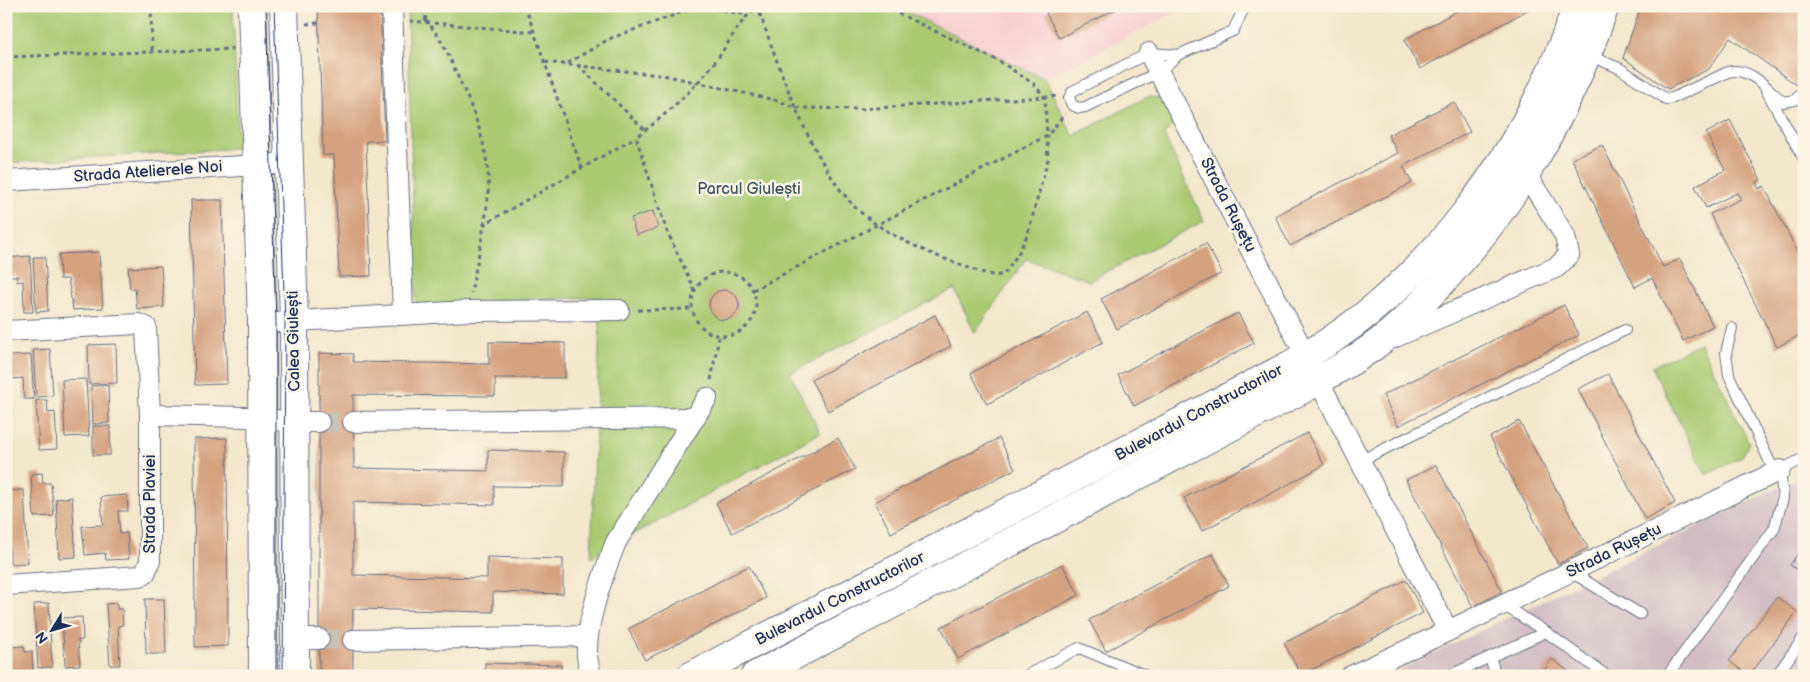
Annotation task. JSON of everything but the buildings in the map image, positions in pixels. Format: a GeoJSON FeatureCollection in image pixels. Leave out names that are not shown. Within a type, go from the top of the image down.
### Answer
{"type":"FeatureCollection","features":[{"type":"Feature","properties":{"kind":"street","name":"Calea Giulești"},"geometry":{"type":"LineString","coordinates":[[252,6],[262,323],[263,676]]}},
{"type":"Feature","properties":{"kind":"street","name":"Calea Giulești"},"geometry":{"type":"LineString","coordinates":[[284,6],[294,321],[307,422],[307,639],[295,676]]}},
{"type":"Feature","properties":{"kind":"street"},"geometry":{"type":"LineString","coordinates":[[392,6],[402,314]]}},
{"type":"Feature","properties":{"kind":"street","name":"Bulevardul Constructorilor"},"geometry":{"type":"LineString","coordinates":[[755,676],[1318,381],[1375,345],[1418,307],[1465,256],[1498,214],[1515,166],[1522,133],[1550,76],[1577,6]]}},
{"type":"Feature","properties":{"kind":"street","name":"Bulevardul Constructorilor"},"geometry":{"type":"LineString","coordinates":[[691,676],[972,532],[1306,356],[1358,322],[1400,286],[1559,118],[1588,55],[1605,6]]}},
{"type":"Feature","properties":{"kind":"street","name":"Strada Rușețu"},"geometry":{"type":"LineString","coordinates":[[1149,53],[1318,381]]}},
{"type":"Feature","properties":{"kind":"street","name":"Strada Atelierele Noi"},"geometry":{"type":"LineString","coordinates":[[9,181],[290,163]]}},
{"type":"Feature","properties":{"kind":"street"},"geometry":{"type":"LineString","coordinates":[[1375,345],[1557,267],[1570,255],[1565,236],[1515,166]]}},
{"type":"Feature","properties":{"kind":"street"},"geometry":{"type":"LineString","coordinates":[[262,323],[468,311],[619,310]]}},
{"type":"Feature","properties":{"kind":"street"},"geometry":{"type":"LineString","coordinates":[[6,331],[140,324],[146,327],[150,415],[247,417],[263,420],[307,422]]}},
{"type":"Feature","properties":{"kind":"street"},"geometry":{"type":"LineString","coordinates":[[1318,381],[1448,632]]}},
{"type":"Feature","properties":{"kind":"street"},"geometry":{"type":"LineString","coordinates":[[591,676],[587,654],[588,636],[606,566],[616,542],[707,398]]}},
{"type":"Feature","properties":{"kind":"street","name":"Strada Plaviei"},"geometry":{"type":"LineString","coordinates":[[6,585],[134,577],[145,573],[150,561],[150,415]]}},
{"type":"Feature","properties":{"kind":"street"},"geometry":{"type":"LineString","coordinates":[[354,422],[695,418]]}},
{"type":"Feature","properties":{"kind":"street","name":"Strada Rușețu"},"geometry":{"type":"LineString","coordinates":[[1350,676],[1448,632],[1778,472]]}},
{"type":"Feature","properties":{"kind":"street"},"geometry":{"type":"LineString","coordinates":[[972,532],[984,556]]}},
{"type":"Feature","properties":{"kind":"street"},"geometry":{"type":"LineString","coordinates":[[353,640],[588,636]]}},
{"type":"Feature","properties":{"kind":"lane"},"geometry":{"type":"LineString","coordinates":[[1178,56],[1149,53],[1070,93],[1069,98],[1072,105],[1079,108],[1085,107],[1159,72],[1178,56],[1233,31],[1245,6]]}},
{"type":"Feature","properties":{"kind":"lane"},"geometry":{"type":"LineString","coordinates":[[1588,55],[1619,68],[1666,99],[1673,98],[1732,70],[1746,72],[1783,102],[1795,100],[1804,90]]}},
{"type":"Feature","properties":{"kind":"lane"},"geometry":{"type":"LineString","coordinates":[[1764,86],[1804,160]]}},
{"type":"Feature","properties":{"kind":"lane"},"geometry":{"type":"LineString","coordinates":[[1667,676],[1774,529],[1783,498],[1778,472],[1729,374],[1726,352],[1732,328]]}},
{"type":"Feature","properties":{"kind":"lane"},"geometry":{"type":"LineString","coordinates":[[1360,461],[1625,330]]}},
{"type":"Feature","properties":{"kind":"lane"},"geometry":{"type":"LineString","coordinates":[[1778,472],[1804,458]]}},
{"type":"Feature","properties":{"kind":"lane"},"geometry":{"type":"LineString","coordinates":[[1571,572],[1640,614]]}},
{"type":"Feature","properties":{"kind":"lane"},"geometry":{"type":"LineString","coordinates":[[1503,605],[1546,632],[1607,676]]}},
{"type":"Feature","properties":{"kind":"lane"},"geometry":{"type":"LineString","coordinates":[[1448,676],[1546,632]]}},
{"type":"Feature","properties":{"kind":"lane"},"geometry":{"type":"LineString","coordinates":[[1776,676],[1804,637]]}},
{"type":"Feature","properties":{"kind":"lane"},"geometry":{"type":"LineString","coordinates":[[1025,676],[1079,648],[1147,676]]}},
{"type":"Feature","properties":{"kind":"lane"},"geometry":{"type":"LineString","coordinates":[[1490,657],[1496,676]]}},
{"type":"Feature","properties":{"kind":"path"},"geometry":{"type":"LineString","coordinates":[[6,8],[58,6]]}},
{"type":"Feature","properties":{"kind":"path"},"geometry":{"type":"LineString","coordinates":[[151,6],[152,52]]}},
{"type":"Feature","properties":{"kind":"path"},"geometry":{"type":"LineString","coordinates":[[424,20],[429,6]]}},
{"type":"Feature","properties":{"kind":"path"},"geometry":{"type":"LineString","coordinates":[[525,6],[582,169]]}},
{"type":"Feature","properties":{"kind":"path"},"geometry":{"type":"LineString","coordinates":[[566,64],[609,39],[700,6],[747,15]]}},
{"type":"Feature","properties":{"kind":"path"},"geometry":{"type":"LineString","coordinates":[[483,225],[636,137],[667,114],[699,82],[729,43],[747,15],[757,6],[796,108],[824,162],[853,205],[897,237],[947,260],[989,274],[1004,274],[1018,254],[1033,217],[1048,159],[1045,98],[1034,84],[999,61],[882,6]]}},
{"type":"Feature","properties":{"kind":"path"},"geometry":{"type":"LineString","coordinates":[[424,20],[534,32]]}},
{"type":"Feature","properties":{"kind":"path"},"geometry":{"type":"LineString","coordinates":[[424,20],[440,38],[449,56],[470,102],[482,138],[488,182],[483,225],[468,311]]}},
{"type":"Feature","properties":{"kind":"path"},"geometry":{"type":"LineString","coordinates":[[9,181],[6,59],[231,49]]}},
{"type":"Feature","properties":{"kind":"path"},"geometry":{"type":"LineString","coordinates":[[544,62],[578,64],[699,82],[779,101],[796,108],[860,109],[1045,98],[1070,93]]}},
{"type":"Feature","properties":{"kind":"path"},"geometry":{"type":"LineString","coordinates":[[578,64],[645,130]]}},
{"type":"Feature","properties":{"kind":"path"},"geometry":{"type":"LineString","coordinates":[[753,290],[1048,135],[1072,105]]}},
{"type":"Feature","properties":{"kind":"path"},"geometry":{"type":"LineString","coordinates":[[636,137],[666,229],[694,291],[692,309],[702,328],[719,336],[730,337],[739,334],[750,324],[757,310],[753,290],[747,281],[738,275],[718,272],[708,276],[694,291]]}},
{"type":"Feature","properties":{"kind":"path"},"geometry":{"type":"LineString","coordinates":[[619,310],[692,309]]}},
{"type":"Feature","properties":{"kind":"path"},"geometry":{"type":"LineString","coordinates":[[707,398],[719,336]]}},
{"type":"Feature","properties":{"kind":"shaded area"},"geometry":{"type":"Polygon","coordinates":[[[895,6],[1188,6],[1045,79],[895,6]]]}},
{"type":"Feature","properties":{"kind":"shaded area"},"geometry":{"type":"Polygon","coordinates":[[[1804,475],[1804,676],[1387,676],[1804,475]]]}},
{"type":"Feature","properties":{"kind":"green space"},"geometry":{"type":"Polygon","coordinates":[[[6,6],[233,6],[238,148],[6,163],[6,6]]]}},
{"type":"Feature","properties":{"kind":"green space","name":"Parcul Giulești"},"geometry":{"type":"Polygon","coordinates":[[[407,6],[895,6],[1045,79],[1073,136],[1147,97],[1165,98],[1176,121],[1164,135],[1204,221],[1089,281],[1026,259],[975,333],[954,289],[790,373],[820,433],[591,558],[601,297],[416,305],[407,6]]]}},
{"type":"Feature","properties":{"kind":"green space"},"geometry":{"type":"Polygon","coordinates":[[[1700,343],[1749,443],[1742,457],[1706,475],[1652,367],[1700,343]]]}},
{"type":"Feature","properties":{"kind":"tunnel"},"geometry":{"type":"LineString","coordinates":[[319,422],[353,422]]}},
{"type":"Feature","properties":{"kind":"tunnel"},"geometry":{"type":"LineString","coordinates":[[319,639],[353,640]]}},
{"type":"Feature","properties":{"kind":"tram line"},"geometry":{"type":"LineString","coordinates":[[266,6],[276,322],[276,676]]}},
{"type":"Feature","properties":{"kind":"tram line"},"geometry":{"type":"LineString","coordinates":[[274,6],[285,321],[283,676]]}}]}
